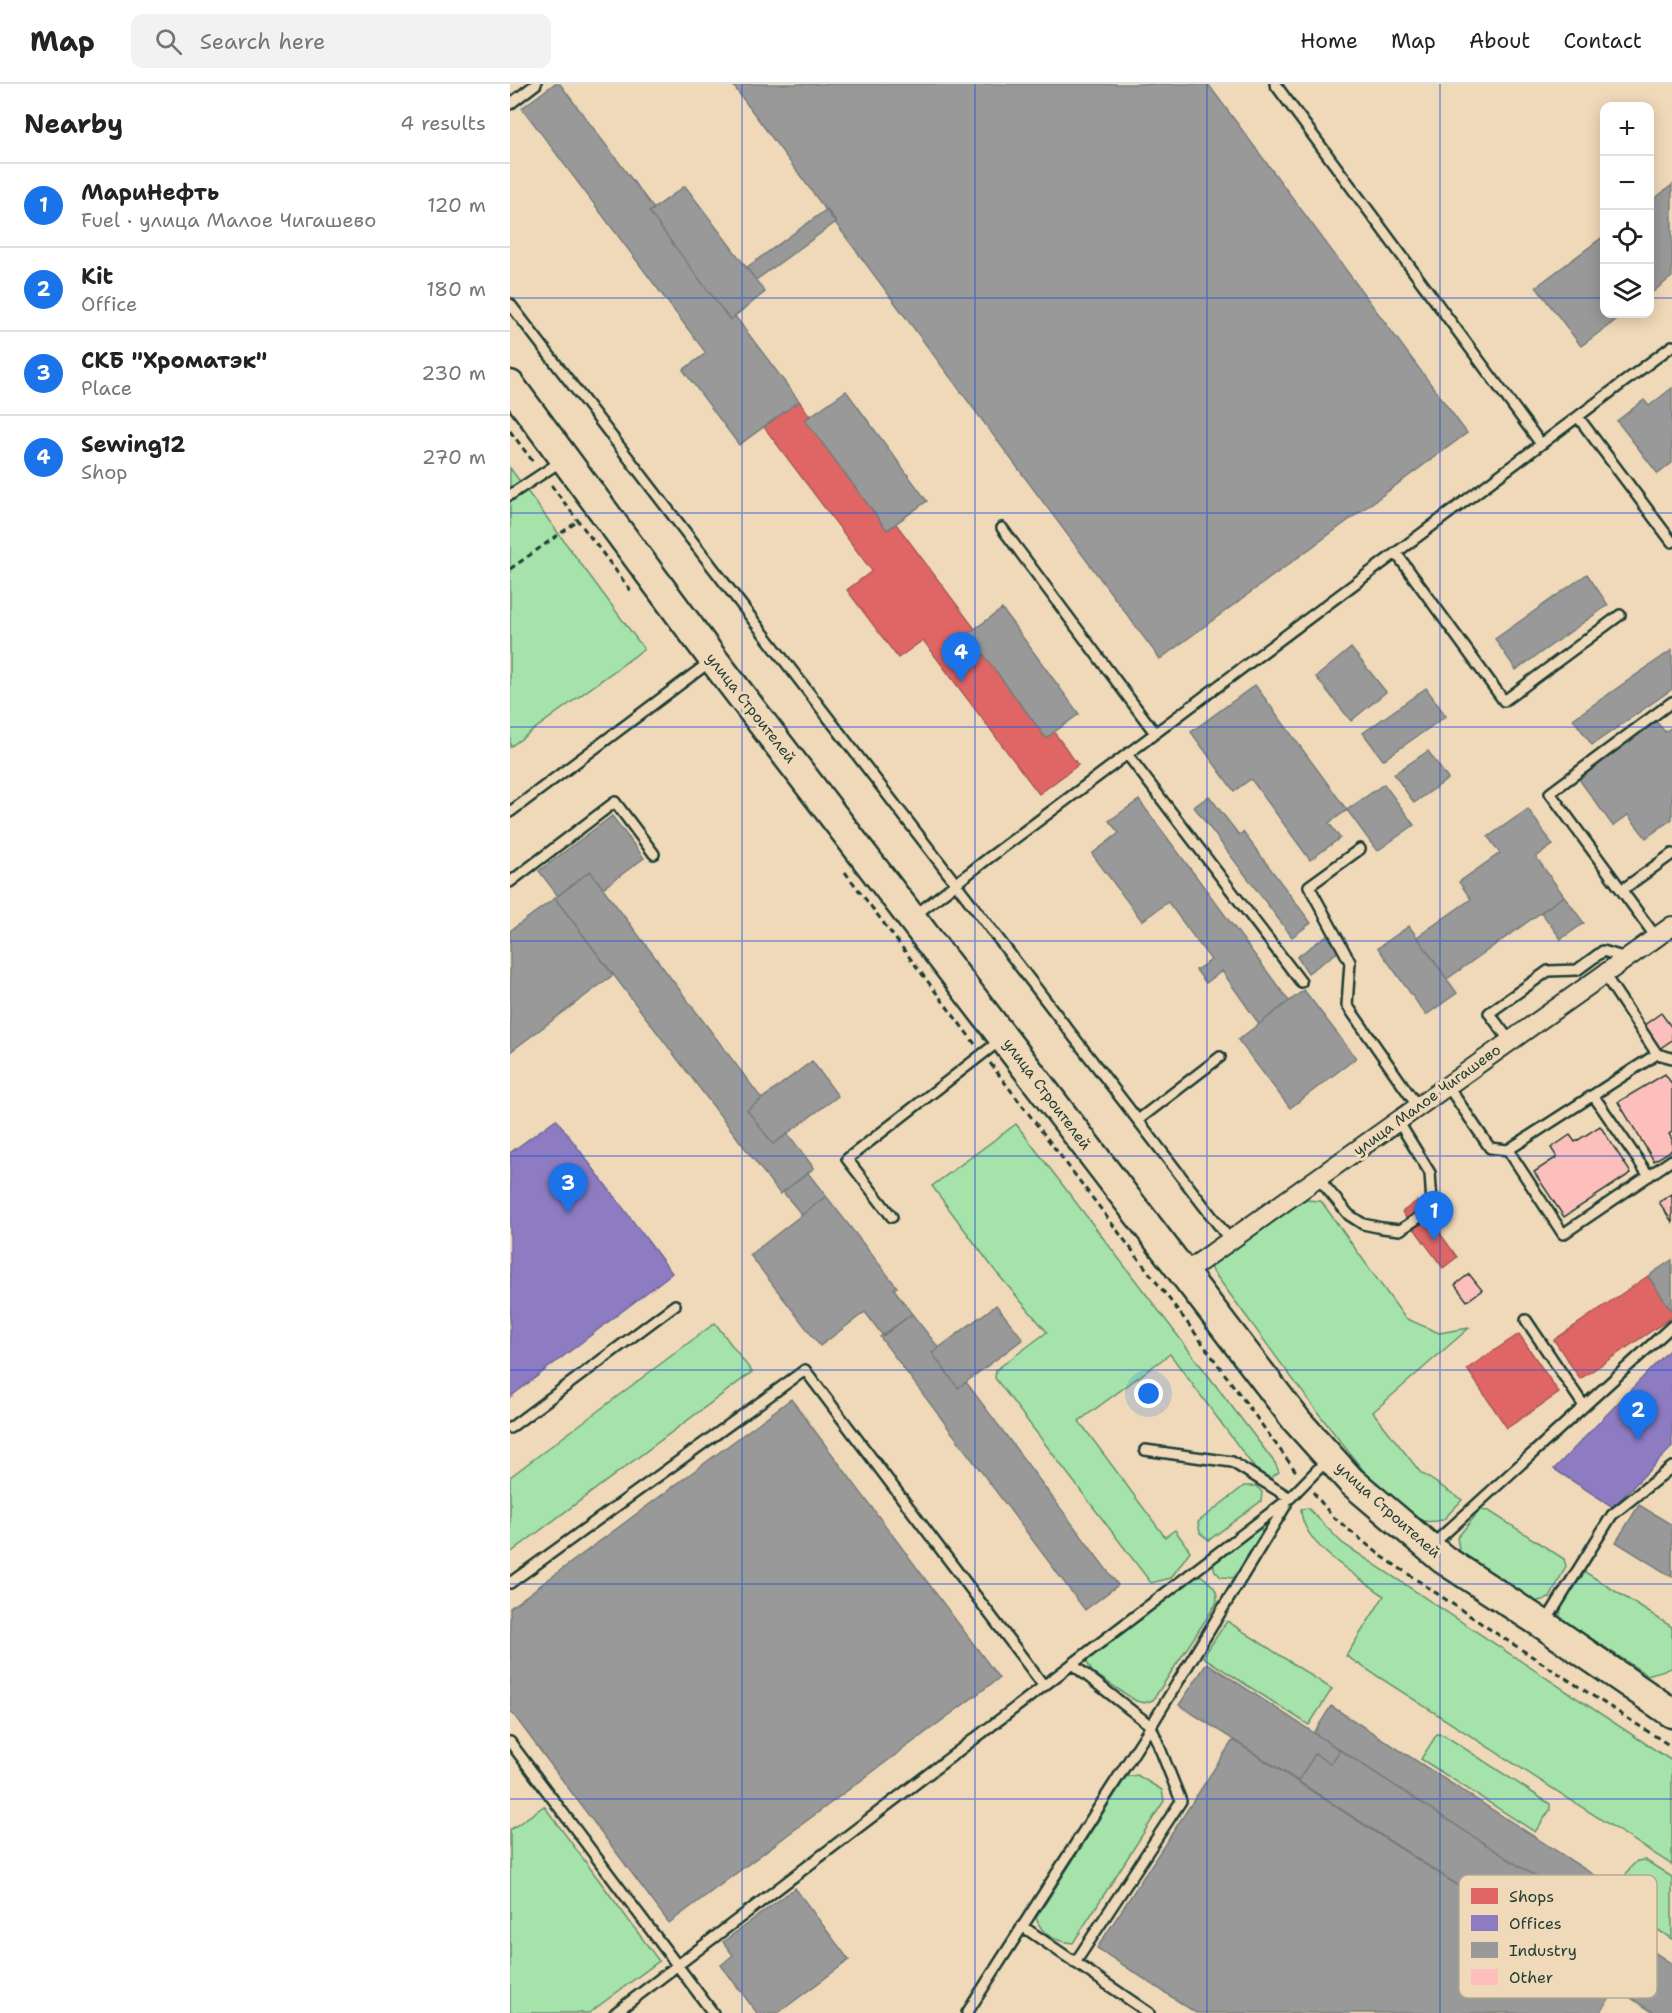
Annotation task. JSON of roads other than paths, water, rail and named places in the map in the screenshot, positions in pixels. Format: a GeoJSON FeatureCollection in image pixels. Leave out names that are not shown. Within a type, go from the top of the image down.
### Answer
{"type":"FeatureCollection","features":[{"type":"Feature","properties":{"kind":"main road","name":"улица Строителей"},"geometry":{"type":"LineString","coordinates":[[510,385],[554,466],[713,659],[912,917],[994,1046],[1183,1274],[1297,1421],[1351,1481],[1443,1559],[1668,1707]]}},
{"type":"Feature","properties":{"kind":"street","name":"улица Малое Чигашево"},"geometry":{"type":"LineString","coordinates":[[1183,1274],[1672,926]]}},
{"type":"Feature","properties":{"kind":"lane"},"geometry":{"type":"LineString","coordinates":[[510,104],[536,84]]}},
{"type":"Feature","properties":{"kind":"lane"},"geometry":{"type":"LineString","coordinates":[[1275,84],[1541,444]]}},
{"type":"Feature","properties":{"kind":"lane"},"geometry":{"type":"LineString","coordinates":[[510,304],[1230,1240]]}},
{"type":"Feature","properties":{"kind":"lane"},"geometry":{"type":"LineString","coordinates":[[912,917],[1672,346]]}},
{"type":"Feature","properties":{"kind":"lane"},"geometry":{"type":"LineString","coordinates":[[1578,417],[1670,536]]}},
{"type":"Feature","properties":{"kind":"lane"},"geometry":{"type":"LineString","coordinates":[[510,495],[554,466]]}},
{"type":"Feature","properties":{"kind":"lane"},"geometry":{"type":"LineString","coordinates":[[1002,528],[1155,734]]}},
{"type":"Feature","properties":{"kind":"lane"},"geometry":{"type":"LineString","coordinates":[[1396,553],[1504,701],[1620,615]]}},
{"type":"Feature","properties":{"kind":"lane"},"geometry":{"type":"LineString","coordinates":[[510,812],[713,659]]}},
{"type":"Feature","properties":{"kind":"lane"},"geometry":{"type":"LineString","coordinates":[[1656,937],[1550,793],[1672,702]]}},
{"type":"Feature","properties":{"kind":"lane"},"geometry":{"type":"LineString","coordinates":[[1127,754],[1300,982]]}},
{"type":"Feature","properties":{"kind":"lane"},"geometry":{"type":"LineString","coordinates":[[510,882],[615,802],[654,854]]}},
{"type":"Feature","properties":{"kind":"lane"},"geometry":{"type":"LineString","coordinates":[[1360,849],[1309,886],[1350,962],[1347,1005],[1418,1107]]}},
{"type":"Feature","properties":{"kind":"lane"},"geometry":{"type":"LineString","coordinates":[[1622,890],[1672,854]]}},
{"type":"Feature","properties":{"kind":"lane"},"geometry":{"type":"LineString","coordinates":[[1510,1041],[1489,1013],[1522,989],[1548,971],[1577,970],[1603,951],[1626,958]]}},
{"type":"Feature","properties":{"kind":"lane"},"geometry":{"type":"LineString","coordinates":[[1604,974],[1657,1054],[1672,1058]]}},
{"type":"Feature","properties":{"kind":"lane"},"geometry":{"type":"LineString","coordinates":[[892,1217],[847,1159],[994,1046]]}},
{"type":"Feature","properties":{"kind":"lane"},"geometry":{"type":"LineString","coordinates":[[1448,1085],[1490,1148],[1508,1150],[1657,1054]]}},
{"type":"Feature","properties":{"kind":"lane"},"geometry":{"type":"LineString","coordinates":[[1138,1120],[1220,1057]]}},
{"type":"Feature","properties":{"kind":"lane"},"geometry":{"type":"LineString","coordinates":[[1593,1095],[1649,1176]]}},
{"type":"Feature","properties":{"kind":"lane"},"geometry":{"type":"LineString","coordinates":[[1318,1178],[1349,1215],[1363,1224],[1400,1230],[1426,1214],[1432,1204],[1431,1173],[1398,1121]]}},
{"type":"Feature","properties":{"kind":"lane"},"geometry":{"type":"LineString","coordinates":[[1508,1150],[1563,1234],[1672,1160]]}},
{"type":"Feature","properties":{"kind":"lane"},"geometry":{"type":"LineString","coordinates":[[510,1428],[675,1305]]}},
{"type":"Feature","properties":{"kind":"lane"},"geometry":{"type":"LineString","coordinates":[[1526,1320],[1584,1406]]}},
{"type":"Feature","properties":{"kind":"lane"},"geometry":{"type":"LineString","coordinates":[[1429,1547],[1672,1326]]}},
{"type":"Feature","properties":{"kind":"lane"},"geometry":{"type":"LineString","coordinates":[[510,1582],[806,1370],[1044,1686]]}},
{"type":"Feature","properties":{"kind":"lane"},"geometry":{"type":"LineString","coordinates":[[1145,1450],[1232,1462],[1290,1498]]}},
{"type":"Feature","properties":{"kind":"lane"},"geometry":{"type":"LineString","coordinates":[[615,2013],[1290,1498],[1329,1457]]}},
{"type":"Feature","properties":{"kind":"lane"},"geometry":{"type":"LineString","coordinates":[[1544,1625],[1612,1515],[1672,1467]]}},
{"type":"Feature","properties":{"kind":"lane"},"geometry":{"type":"LineString","coordinates":[[967,2013],[1151,1726],[1290,1498]]}},
{"type":"Feature","properties":{"kind":"lane"},"geometry":{"type":"LineString","coordinates":[[1072,1664],[1151,1726],[1180,1801],[1075,1963]]}},
{"type":"Feature","properties":{"kind":"lane"},"geometry":{"type":"LineString","coordinates":[[510,1742],[713,2013]]}},
{"type":"Feature","properties":{"kind":"lane"},"geometry":{"type":"LineString","coordinates":[[1022,1926],[1149,2013]]}},
{"type":"Feature","properties":{"kind":"place","name":"Sewing12"},"geometry":{"type":"Point","coordinates":[961,682]}},
{"type":"Feature","properties":{"kind":"place","name":"СКБ \"Хроматэк\""},"geometry":{"type":"Point","coordinates":[568,1213]}},
{"type":"Feature","properties":{"kind":"place","name":"МариНефть"},"geometry":{"type":"Point","coordinates":[1434,1241]}},
{"type":"Feature","properties":{"kind":"place","name":"Kit"},"geometry":{"type":"Point","coordinates":[1638,1440]}}]}
